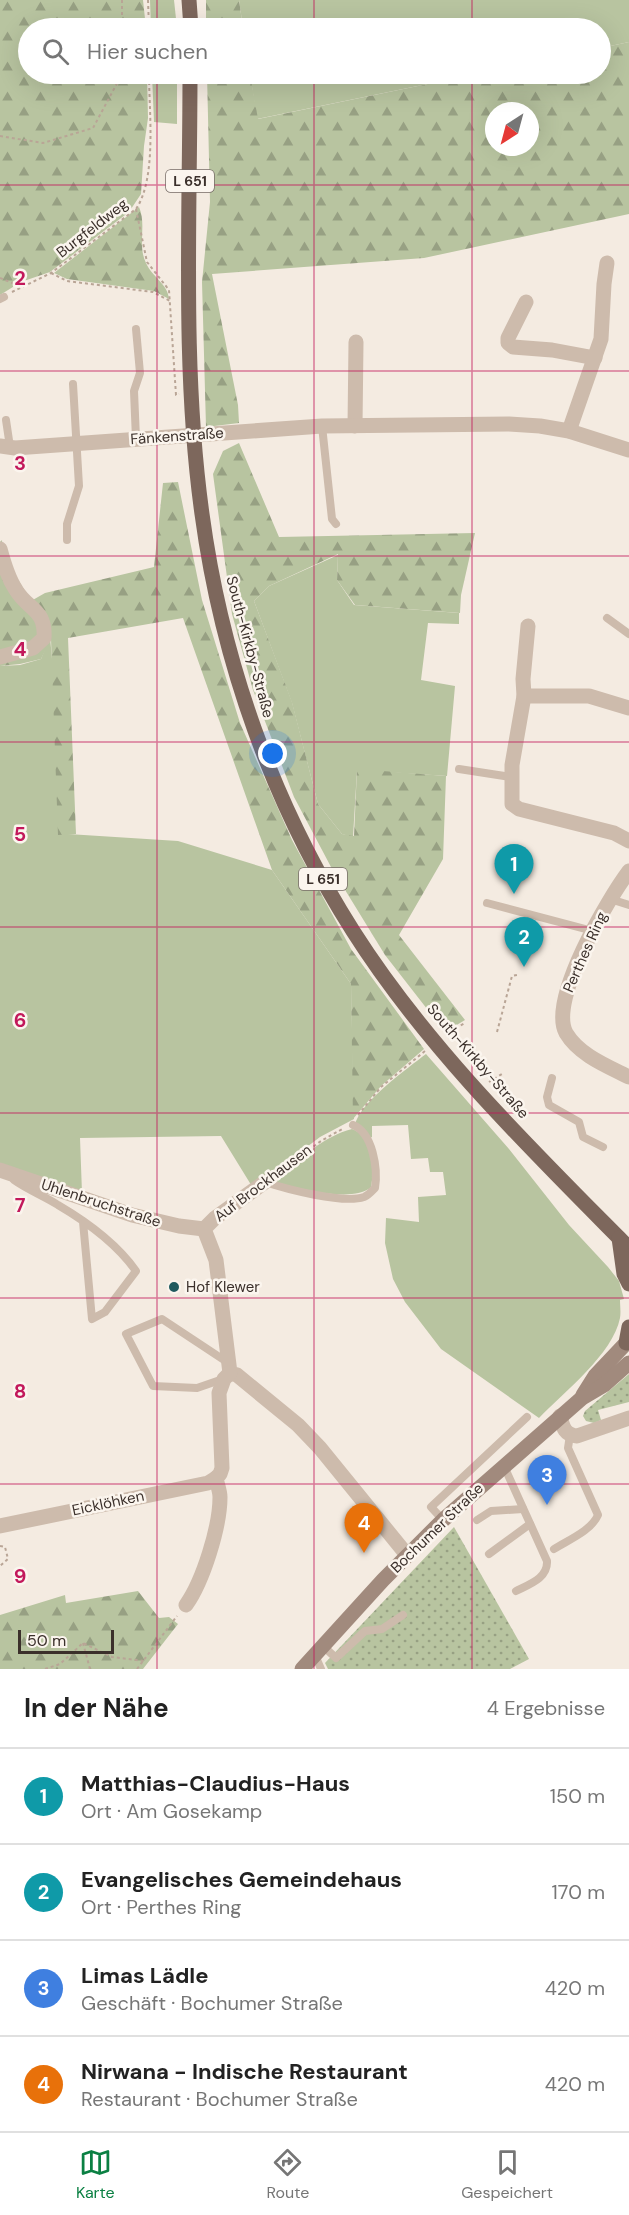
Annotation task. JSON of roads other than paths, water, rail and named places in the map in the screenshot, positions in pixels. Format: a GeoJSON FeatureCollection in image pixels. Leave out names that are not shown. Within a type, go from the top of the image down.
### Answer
{"type":"FeatureCollection","features":[{"type":"Feature","properties":{"kind":"main road"},"geometry":{"type":"LineString","coordinates":[[189,0],[190,18]]}},
{"type":"Feature","properties":{"kind":"main road","name":"South-Kirkby-Straße"},"geometry":{"type":"LineString","coordinates":[[190,84],[191,393],[202,513],[215,592],[242,694],[263,752],[286,808],[334,900],[379,968],[435,1042],[624,1243]]}},
{"type":"Feature","properties":{"kind":"main road"},"geometry":{"type":"LineString","coordinates":[[624,1243],[624,1274],[629,1284]]}},
{"type":"Feature","properties":{"kind":"main road"},"geometry":{"type":"LineString","coordinates":[[628,1341],[629,1327]]}},
{"type":"Feature","properties":{"kind":"main road","name":"Bochumer Straße"},"geometry":{"type":"LineString","coordinates":[[582,1398],[595,1376],[628,1341]]}},
{"type":"Feature","properties":{"kind":"main road","name":"Bochumer Straße"},"geometry":{"type":"LineString","coordinates":[[302,1669],[320,1657],[407,1555],[443,1520],[560,1416],[629,1364]]}},
{"type":"Feature","properties":{"kind":"street"},"geometry":{"type":"LineString","coordinates":[[568,431],[602,339],[607,263]]}},
{"type":"Feature","properties":{"kind":"street"},"geometry":{"type":"LineString","coordinates":[[526,302],[508,338],[508,343],[513,347],[552,350],[595,358]]}},
{"type":"Feature","properties":{"kind":"street"},"geometry":{"type":"LineString","coordinates":[[355,426],[356,342]]}},
{"type":"Feature","properties":{"kind":"street","name":"Fänkenstraße"},"geometry":{"type":"LineString","coordinates":[[5,447],[322,426],[509,424],[568,431],[629,450]]}},
{"type":"Feature","properties":{"kind":"street"},"geometry":{"type":"LineString","coordinates":[[0,549],[8,574],[18,593],[36,609],[45,625],[45,638],[33,648],[0,657]]}},
{"type":"Feature","properties":{"kind":"street"},"geometry":{"type":"LineString","coordinates":[[528,626],[523,679],[524,696],[511,777],[512,804],[519,809],[614,833],[629,841]]}},
{"type":"Feature","properties":{"kind":"street"},"geometry":{"type":"LineString","coordinates":[[524,696],[589,696],[629,708]]}},
{"type":"Feature","properties":{"kind":"street","name":"Perthes Ring"},"geometry":{"type":"LineString","coordinates":[[629,871],[609,899],[593,931],[566,993],[562,1013],[563,1025],[576,1045],[586,1054],[629,1077]]}},
{"type":"Feature","properties":{"kind":"street","name":"Uhlenbruchstraße"},"geometry":{"type":"LineString","coordinates":[[0,1170],[132,1215],[179,1226],[204,1229]]}},
{"type":"Feature","properties":{"kind":"street","name":"Auf Brockhausen"},"geometry":{"type":"LineString","coordinates":[[227,1371],[222,1297],[216,1260],[204,1229],[215,1218],[265,1182]]}},
{"type":"Feature","properties":{"kind":"street"},"geometry":{"type":"LineString","coordinates":[[186,1605],[200,1581],[209,1553],[220,1496],[216,1478],[222,1468],[219,1393],[227,1371],[237,1375],[305,1433],[343,1475],[407,1555]]}},
{"type":"Feature","properties":{"kind":"street"},"geometry":{"type":"LineString","coordinates":[[560,1416],[563,1429],[570,1435],[578,1436],[629,1418]]}},
{"type":"Feature","properties":{"kind":"street","name":"Eicklöhken"},"geometry":{"type":"LineString","coordinates":[[0,1526],[208,1483],[216,1478]]}},
{"type":"Feature","properties":{"kind":"lane"},"geometry":{"type":"LineString","coordinates":[[136,329],[140,374],[134,391],[136,439]]}},
{"type":"Feature","properties":{"kind":"lane"},"geometry":{"type":"LineString","coordinates":[[68,540],[67,524],[80,486],[74,384]]}},
{"type":"Feature","properties":{"kind":"lane"},"geometry":{"type":"LineString","coordinates":[[5,447],[6,420]]}},
{"type":"Feature","properties":{"kind":"lane"},"geometry":{"type":"LineString","coordinates":[[322,426],[332,519],[336,524]]}},
{"type":"Feature","properties":{"kind":"lane"},"geometry":{"type":"LineString","coordinates":[[607,618],[629,634]]}},
{"type":"Feature","properties":{"kind":"lane"},"geometry":{"type":"LineString","coordinates":[[459,769],[511,777]]}},
{"type":"Feature","properties":{"kind":"lane"},"geometry":{"type":"LineString","coordinates":[[609,899],[629,904]]}},
{"type":"Feature","properties":{"kind":"lane"},"geometry":{"type":"LineString","coordinates":[[487,903],[593,931]]}},
{"type":"Feature","properties":{"kind":"lane"},"geometry":{"type":"LineString","coordinates":[[552,1078],[547,1097],[549,1105],[579,1122],[583,1137],[603,1147]]}},
{"type":"Feature","properties":{"kind":"lane"},"geometry":{"type":"LineString","coordinates":[[265,1182],[309,1194],[365,1197],[375,1188],[375,1168],[372,1150],[361,1130],[353,1125]]}},
{"type":"Feature","properties":{"kind":"lane"},"geometry":{"type":"LineString","coordinates":[[0,1170],[24,1187],[67,1210],[83,1222],[126,1256],[136,1271],[105,1312],[92,1319],[83,1222]]}},
{"type":"Feature","properties":{"kind":"lane"},"geometry":{"type":"LineString","coordinates":[[162,1319],[227,1371],[197,1388],[153,1386],[126,1334],[162,1319]]}},
{"type":"Feature","properties":{"kind":"lane"},"geometry":{"type":"LineString","coordinates":[[443,1520],[431,1507],[527,1417]]}},
{"type":"Feature","properties":{"kind":"lane"},"geometry":{"type":"LineString","coordinates":[[554,1549],[589,1527],[598,1515],[568,1448],[570,1435]]}},
{"type":"Feature","properties":{"kind":"lane"},"geometry":{"type":"LineString","coordinates":[[504,1466],[547,1561],[548,1569],[544,1575],[516,1591]]}},
{"type":"Feature","properties":{"kind":"lane"},"geometry":{"type":"LineString","coordinates":[[477,1520],[491,1511],[523,1509]]}},
{"type":"Feature","properties":{"kind":"lane"},"geometry":{"type":"LineString","coordinates":[[489,1554],[530,1524]]}},
{"type":"Feature","properties":{"kind":"lane"},"geometry":{"type":"LineString","coordinates":[[320,1657],[336,1658],[365,1631],[382,1629],[403,1614]]}},
{"type":"Feature","properties":{"kind":"place","name":"Matthias-Claudius-Haus"},"geometry":{"type":"Point","coordinates":[514,894]}},
{"type":"Feature","properties":{"kind":"place","name":"Evangelisches Gemeindehaus"},"geometry":{"type":"Point","coordinates":[524,967]}},
{"type":"Feature","properties":{"kind":"place","name":"Hof Klewer"},"geometry":{"type":"Point","coordinates":[174,1287]}},
{"type":"Feature","properties":{"kind":"place","name":"Limas Lädle"},"geometry":{"type":"Point","coordinates":[547,1505]}},
{"type":"Feature","properties":{"kind":"place","name":"Nirwana - Indische Restaurant"},"geometry":{"type":"Point","coordinates":[364,1553]}}]}
